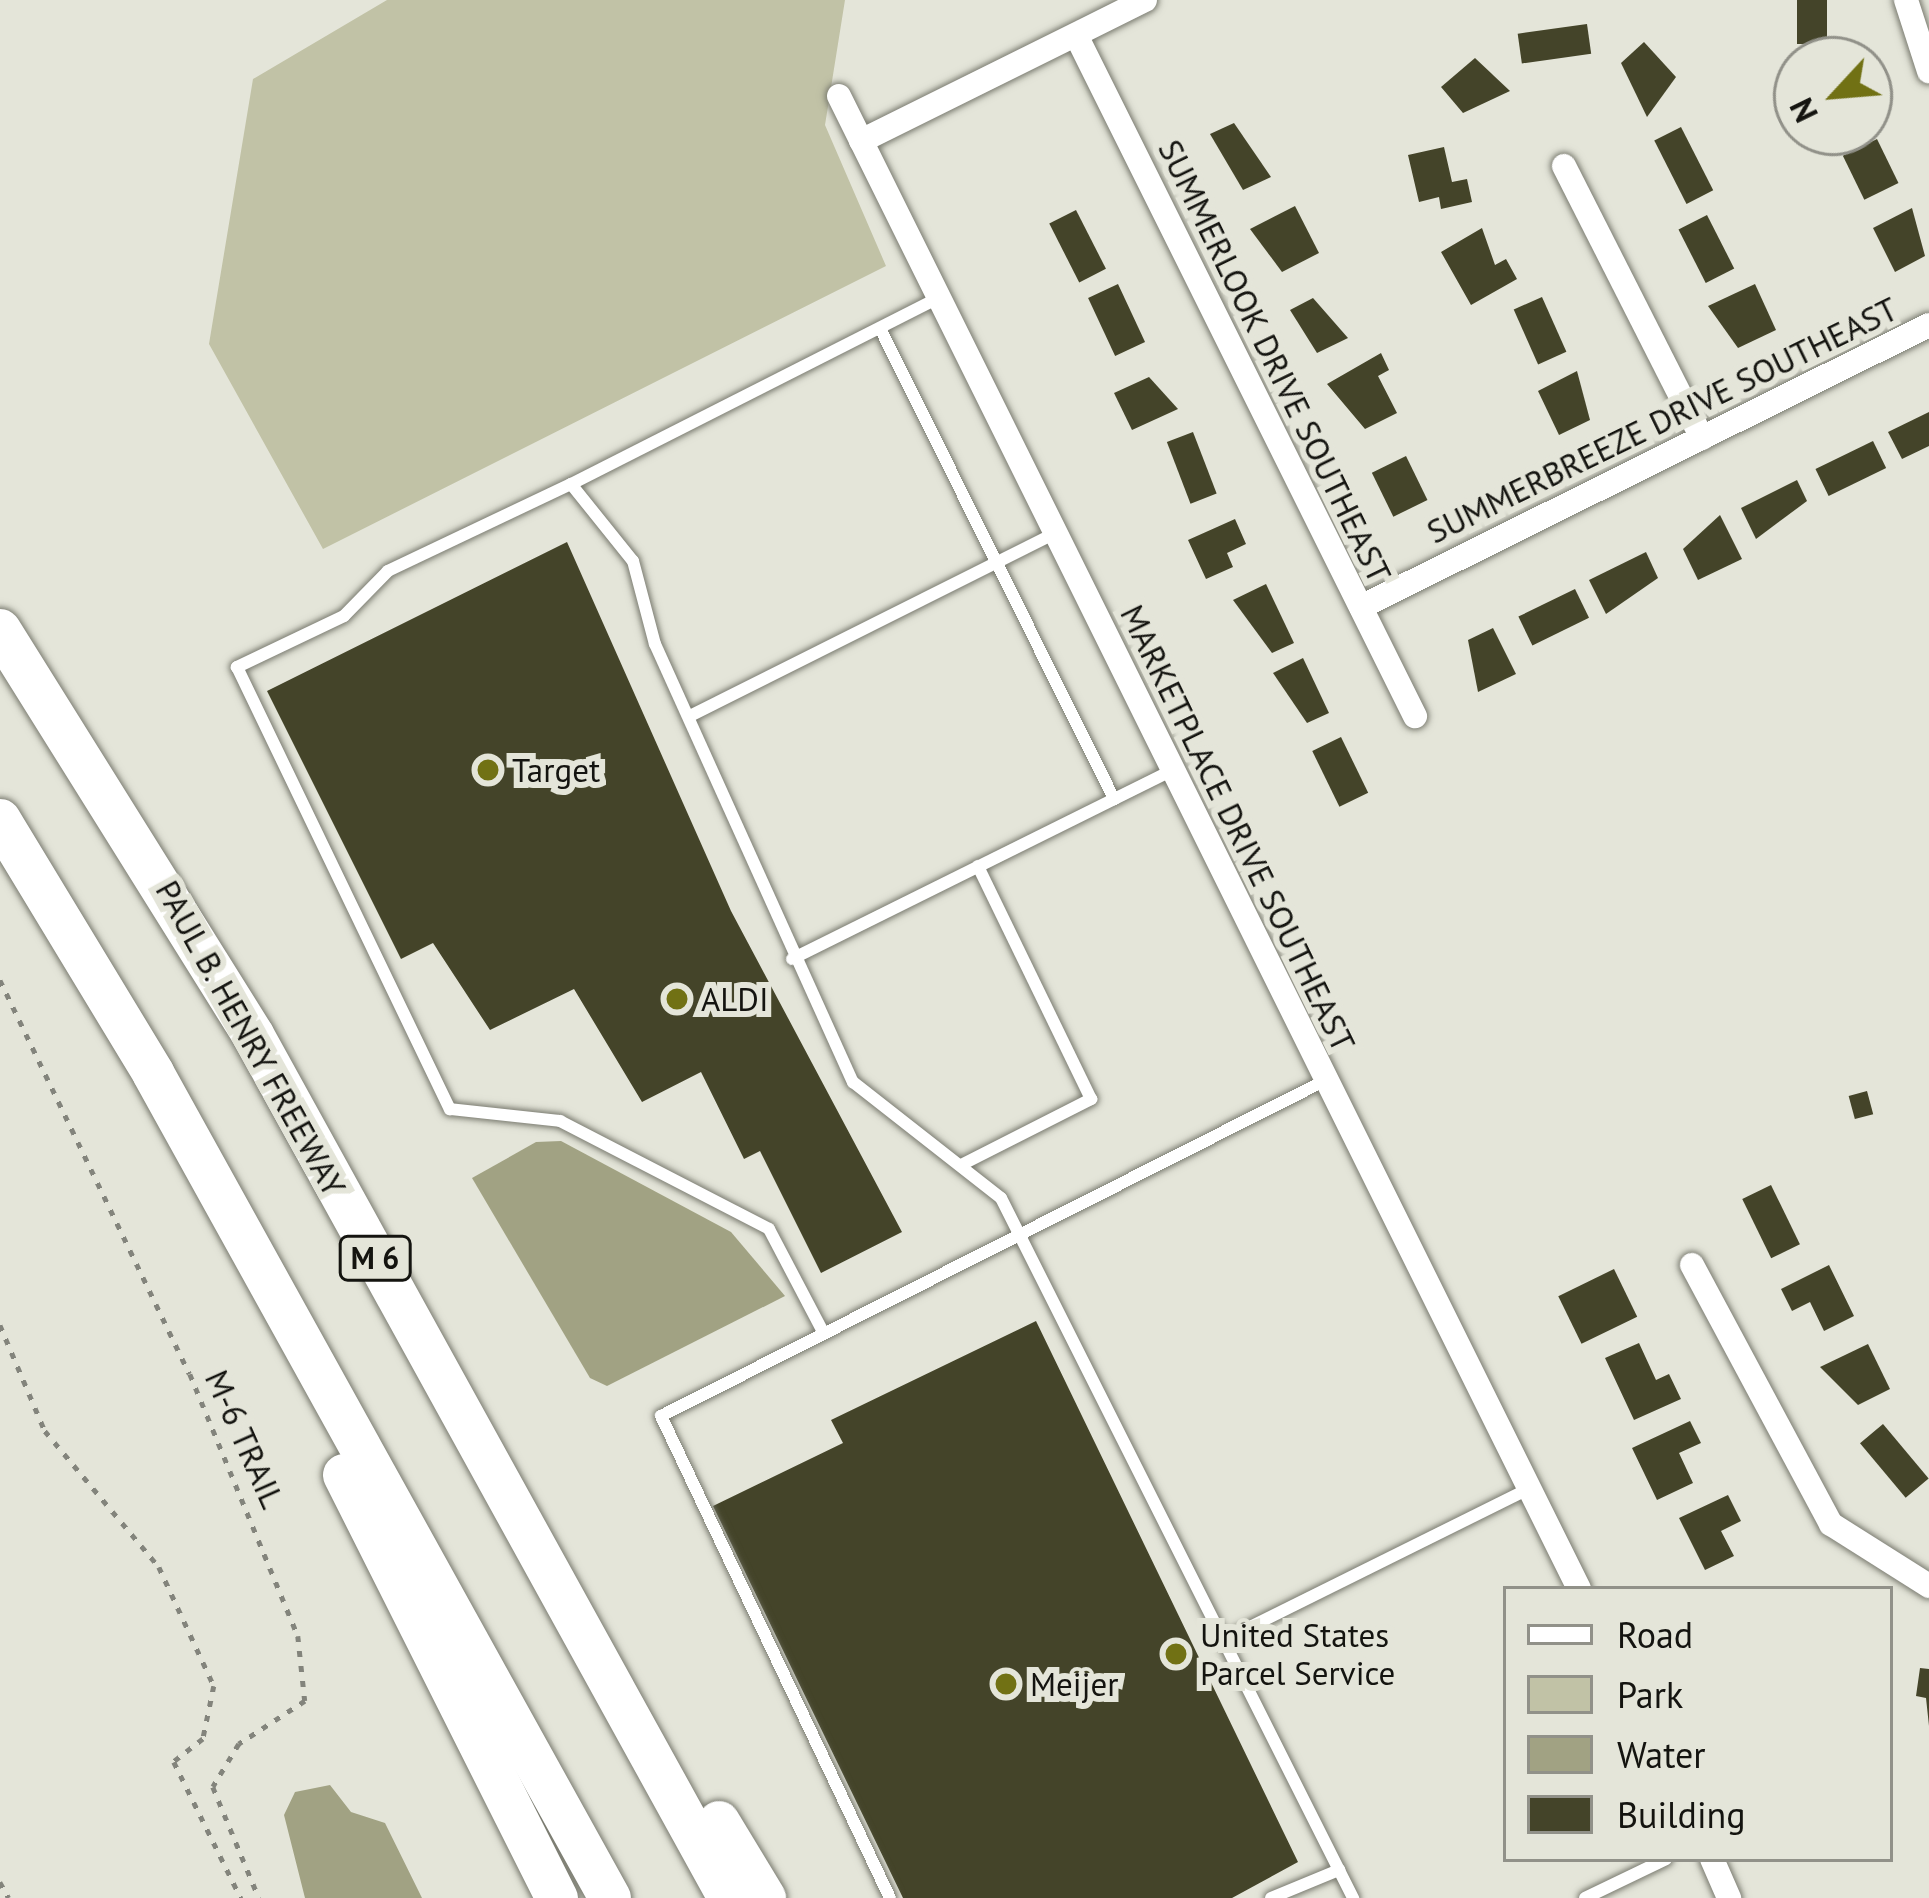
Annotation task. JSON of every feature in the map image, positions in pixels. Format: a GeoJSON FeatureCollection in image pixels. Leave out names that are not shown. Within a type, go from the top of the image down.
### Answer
{"type":"FeatureCollection","features":[{"type":"Feature","properties":{"kind":"highway","name":"PAUL B. HENRY FREEWAY"},"geometry":{"type":"LineString","coordinates":[[0,630],[253,1035],[729,1898]]}},
{"type":"Feature","properties":{"kind":"highway"},"geometry":{"type":"LineString","coordinates":[[0,820],[153,1073],[610,1898]]}},
{"type":"Feature","properties":{"kind":"highway"},"geometry":{"type":"LineString","coordinates":[[253,1035],[765,1898]]}},
{"type":"Feature","properties":{"kind":"highway"},"geometry":{"type":"LineString","coordinates":[[153,1073],[556,1898]]}},
{"type":"Feature","properties":{"kind":"street"},"geometry":{"type":"LineString","coordinates":[[861,141],[1145,0]]}},
{"type":"Feature","properties":{"kind":"street"},"geometry":{"type":"LineString","coordinates":[[1906,0],[1929,71]]}},
{"type":"Feature","properties":{"kind":"street","name":"SUMMERLOOK DRIVE SOUTHEAST"},"geometry":{"type":"LineString","coordinates":[[1076,35],[1415,716]]}},
{"type":"Feature","properties":{"kind":"street","name":"MARKETPLACE DRIVE SOUTHEAST"},"geometry":{"type":"LineString","coordinates":[[839,96],[1578,1586]]}},
{"type":"Feature","properties":{"kind":"street"},"geometry":{"type":"LineString","coordinates":[[1564,166],[1702,438]]}},
{"type":"Feature","properties":{"kind":"street","name":"SUMMERBREEZE DRIVE SOUTHEAST"},"geometry":{"type":"LineString","coordinates":[[1361,607],[1929,325]]}},
{"type":"Feature","properties":{"kind":"street"},"geometry":{"type":"LineString","coordinates":[[1692,1265],[1831,1524],[1929,1586]]}},
{"type":"Feature","properties":{"kind":"street"},"geometry":{"type":"LineString","coordinates":[[1713,1862],[1729,1898]]}},
{"type":"Feature","properties":{"kind":"lane"},"geometry":{"type":"LineString","coordinates":[[823,1332],[769,1229],[560,1121],[450,1109],[237,667],[344,616],[388,572],[938,298]]}},
{"type":"Feature","properties":{"kind":"lane"},"geometry":{"type":"LineString","coordinates":[[880,328],[1114,799]]}},
{"type":"Feature","properties":{"kind":"lane"},"geometry":{"type":"LineString","coordinates":[[571,484],[626,547],[690,716],[769,879],[792,959],[853,1082],[987,1178],[1353,1898]]}},
{"type":"Feature","properties":{"kind":"lane"},"geometry":{"type":"LineString","coordinates":[[690,716],[1054,533]]}},
{"type":"Feature","properties":{"kind":"lane"},"geometry":{"type":"LineString","coordinates":[[792,959],[1173,770]]}},
{"type":"Feature","properties":{"kind":"lane"},"geometry":{"type":"LineString","coordinates":[[963,1164],[1091,1100],[978,866]]}},
{"type":"Feature","properties":{"kind":"lane"},"geometry":{"type":"LineString","coordinates":[[890,1898],[661,1416],[1326,1080]]}},
{"type":"Feature","properties":{"kind":"lane"},"geometry":{"type":"LineString","coordinates":[[1225,1640],[1529,1488]]}},
{"type":"Feature","properties":{"kind":"lane"},"geometry":{"type":"LineString","coordinates":[[1585,1898],[1660,1862]]}},
{"type":"Feature","properties":{"kind":"lane"},"geometry":{"type":"LineString","coordinates":[[1271,1898],[1340,1870]]}},
{"type":"Feature","properties":{"kind":"path","name":"M-6 TRAIL"},"geometry":{"type":"LineString","coordinates":[[0,980],[190,1374],[298,1636],[305,1702],[239,1744],[213,1787],[259,1898]]}},
{"type":"Feature","properties":{"kind":"path"},"geometry":{"type":"LineString","coordinates":[[0,1325],[45,1431],[159,1568],[214,1686],[203,1739],[174,1762],[241,1898]]}},
{"type":"Feature","properties":{"kind":"path"},"geometry":{"type":"LineString","coordinates":[[0,1882],[9,1898]]}},
{"type":"Feature","properties":{"kind":"green space"},"geometry":{"type":"Polygon","coordinates":[[[387,0],[845,0],[825,125],[886,266],[323,549],[209,344],[253,79],[387,0]]]}},
{"type":"Feature","properties":{"kind":"water"},"geometry":{"type":"Polygon","coordinates":[[[561,1141],[731,1232],[785,1296],[607,1386],[590,1378],[472,1178],[536,1142],[561,1141]]]}},
{"type":"Feature","properties":{"kind":"water"},"geometry":{"type":"Polygon","coordinates":[[[330,1785],[351,1812],[385,1823],[422,1898],[305,1898],[284,1815],[295,1792],[330,1785]]]}},
{"type":"Feature","properties":{"kind":"building"},"geometry":{"type":"Polygon","coordinates":[[[1797,0],[1827,0],[1827,36],[1797,36],[1797,0]]]}},
{"type":"Feature","properties":{"kind":"building"},"geometry":{"type":"Polygon","coordinates":[[[1587,24],[1591,54],[1522,63],[1518,34],[1587,24]]]}},
{"type":"Feature","properties":{"kind":"building"},"geometry":{"type":"Polygon","coordinates":[[[1644,42],[1676,77],[1647,117],[1621,63],[1644,42]]]}},
{"type":"Feature","properties":{"kind":"building"},"geometry":{"type":"Polygon","coordinates":[[[1475,58],[1510,91],[1463,113],[1441,87],[1475,58]]]}},
{"type":"Feature","properties":{"kind":"building"},"geometry":{"type":"Polygon","coordinates":[[[1234,123],[1271,177],[1243,190],[1210,134],[1234,123]]]}},
{"type":"Feature","properties":{"kind":"building"},"geometry":{"type":"Polygon","coordinates":[[[1681,127],[1713,190],[1687,204],[1654,141],[1681,127]]]}},
{"type":"Feature","properties":{"kind":"building"},"geometry":{"type":"Polygon","coordinates":[[[1444,147],[1452,182],[1467,179],[1472,202],[1441,209],[1439,197],[1419,202],[1408,155],[1444,147]]]}},
{"type":"Feature","properties":{"kind":"building"},"geometry":{"type":"Polygon","coordinates":[[[1843,156],[1885,156],[1898,183],[1864,200],[1843,156]]]}},
{"type":"Feature","properties":{"kind":"building"},"geometry":{"type":"Polygon","coordinates":[[[1295,206],[1319,253],[1282,272],[1250,229],[1295,206]]]}},
{"type":"Feature","properties":{"kind":"building"},"geometry":{"type":"Polygon","coordinates":[[[1912,208],[1925,256],[1895,272],[1873,228],[1912,208]]]}},
{"type":"Feature","properties":{"kind":"building"},"geometry":{"type":"Polygon","coordinates":[[[1076,210],[1106,269],[1079,282],[1049,224],[1076,210]]]}},
{"type":"Feature","properties":{"kind":"building"},"geometry":{"type":"Polygon","coordinates":[[[1707,215],[1734,268],[1706,283],[1678,230],[1707,215]]]}},
{"type":"Feature","properties":{"kind":"building"},"geometry":{"type":"Polygon","coordinates":[[[1482,228],[1495,265],[1506,259],[1517,279],[1471,305],[1441,252],[1482,228]]]}},
{"type":"Feature","properties":{"kind":"building"},"geometry":{"type":"Polygon","coordinates":[[[1118,284],[1145,342],[1115,356],[1088,298],[1118,284]]]}},
{"type":"Feature","properties":{"kind":"building"},"geometry":{"type":"Polygon","coordinates":[[[1755,284],[1776,330],[1738,348],[1708,306],[1755,284]]]}},
{"type":"Feature","properties":{"kind":"building"},"geometry":{"type":"Polygon","coordinates":[[[1542,297],[1566,352],[1538,364],[1514,310],[1542,297]]]}},
{"type":"Feature","properties":{"kind":"building"},"geometry":{"type":"Polygon","coordinates":[[[1313,298],[1348,338],[1317,353],[1290,310],[1313,298]]]}},
{"type":"Feature","properties":{"kind":"building"},"geometry":{"type":"Polygon","coordinates":[[[1381,353],[1389,370],[1378,376],[1397,413],[1365,429],[1327,384],[1381,353]]]}},
{"type":"Feature","properties":{"kind":"building"},"geometry":{"type":"Polygon","coordinates":[[[1577,371],[1590,420],[1559,435],[1538,391],[1577,371]]]}},
{"type":"Feature","properties":{"kind":"building"},"geometry":{"type":"Polygon","coordinates":[[[1149,377],[1178,409],[1132,430],[1114,393],[1149,377]]]}},
{"type":"Feature","properties":{"kind":"building"},"geometry":{"type":"Polygon","coordinates":[[[1929,412],[1929,446],[1902,459],[1888,432],[1929,412]]]}},
{"type":"Feature","properties":{"kind":"building"},"geometry":{"type":"Polygon","coordinates":[[[1193,432],[1217,494],[1191,504],[1167,442],[1193,432]]]}},
{"type":"Feature","properties":{"kind":"building"},"geometry":{"type":"Polygon","coordinates":[[[1873,441],[1886,468],[1829,496],[1815,469],[1873,441]]]}},
{"type":"Feature","properties":{"kind":"building"},"geometry":{"type":"Polygon","coordinates":[[[1406,456],[1427,500],[1393,517],[1372,473],[1406,456]]]}},
{"type":"Feature","properties":{"kind":"building"},"geometry":{"type":"Polygon","coordinates":[[[1797,480],[1807,501],[1756,539],[1741,508],[1797,480]]]}},
{"type":"Feature","properties":{"kind":"building"},"geometry":{"type":"Polygon","coordinates":[[[1720,515],[1742,559],[1698,580],[1683,549],[1720,515]]]}},
{"type":"Feature","properties":{"kind":"building"},"geometry":{"type":"Polygon","coordinates":[[[1235,519],[1246,544],[1227,553],[1233,567],[1206,579],[1188,540],[1235,519]]]}},
{"type":"Feature","properties":{"kind":"building","name":"Target"},"geometry":{"type":"Polygon","coordinates":[[[567,542],[731,911],[902,1232],[821,1273],[760,1151],[744,1159],[701,1072],[642,1102],[574,989],[490,1030],[433,943],[401,959],[267,691],[567,542]]]}},
{"type":"Feature","properties":{"kind":"building"},"geometry":{"type":"Polygon","coordinates":[[[1646,552],[1658,578],[1606,614],[1589,580],[1646,552]]]}},
{"type":"Feature","properties":{"kind":"building"},"geometry":{"type":"Polygon","coordinates":[[[1266,584],[1294,643],[1272,653],[1233,600],[1266,584]]]}},
{"type":"Feature","properties":{"kind":"building"},"geometry":{"type":"Polygon","coordinates":[[[1575,589],[1589,618],[1532,645],[1518,617],[1575,589]]]}},
{"type":"Feature","properties":{"kind":"building"},"geometry":{"type":"Polygon","coordinates":[[[1493,628],[1516,674],[1478,692],[1468,640],[1493,628]]]}},
{"type":"Feature","properties":{"kind":"building"},"geometry":{"type":"Polygon","coordinates":[[[1303,658],[1329,713],[1307,723],[1273,673],[1303,658]]]}},
{"type":"Feature","properties":{"kind":"building"},"geometry":{"type":"Polygon","coordinates":[[[1341,737],[1368,793],[1339,807],[1312,751],[1341,737]]]}},
{"type":"Feature","properties":{"kind":"building"},"geometry":{"type":"Polygon","coordinates":[[[1867,1091],[1873,1114],[1855,1119],[1849,1096],[1867,1091]]]}},
{"type":"Feature","properties":{"kind":"building"},"geometry":{"type":"Polygon","coordinates":[[[1771,1185],[1800,1244],[1771,1258],[1742,1199],[1771,1185]]]}},
{"type":"Feature","properties":{"kind":"building"},"geometry":{"type":"Polygon","coordinates":[[[1829,1265],[1854,1316],[1824,1331],[1810,1302],[1792,1311],[1781,1289],[1829,1265]]]}},
{"type":"Feature","properties":{"kind":"building"},"geometry":{"type":"Polygon","coordinates":[[[1614,1269],[1637,1317],[1582,1344],[1558,1296],[1614,1269]]]}},
{"type":"Feature","properties":{"kind":"building","name":"Meijer"},"geometry":{"type":"Polygon","coordinates":[[[1036,1321],[1298,1862],[1232,1898],[903,1898],[713,1506],[843,1443],[831,1420],[1036,1321]]]}},
{"type":"Feature","properties":{"kind":"building"},"geometry":{"type":"Polygon","coordinates":[[[1639,1343],[1656,1380],[1669,1374],[1681,1399],[1634,1420],[1605,1358],[1639,1343]]]}},
{"type":"Feature","properties":{"kind":"building"},"geometry":{"type":"Polygon","coordinates":[[[1868,1344],[1890,1389],[1858,1405],[1820,1367],[1868,1344]]]}},
{"type":"Feature","properties":{"kind":"building"},"geometry":{"type":"Polygon","coordinates":[[[1690,1421],[1701,1443],[1679,1453],[1693,1483],[1657,1500],[1632,1448],[1690,1421]]]}},
{"type":"Feature","properties":{"kind":"building"},"geometry":{"type":"Polygon","coordinates":[[[1883,1424],[1929,1478],[1906,1498],[1860,1443],[1883,1424]]]}},
{"type":"Feature","properties":{"kind":"building"},"geometry":{"type":"Polygon","coordinates":[[[1728,1495],[1741,1521],[1721,1531],[1734,1556],[1705,1570],[1679,1518],[1728,1495]]]}},
{"type":"Feature","properties":{"kind":"building"},"geometry":{"type":"Polygon","coordinates":[[[1920,1668],[1929,1669],[1929,1726],[1926,1698],[1916,1696],[1920,1668]]]}},
{"type":"Feature","properties":{"kind":"place","name":"Target"},"geometry":{"type":"Point","coordinates":[488,770]}},
{"type":"Feature","properties":{"kind":"place","name":"ALDI"},"geometry":{"type":"Point","coordinates":[677,999]}},
{"type":"Feature","properties":{"kind":"place","name":"United States Parcel Service"},"geometry":{"type":"Point","coordinates":[1176,1654]}},
{"type":"Feature","properties":{"kind":"place","name":"Meijer"},"geometry":{"type":"Point","coordinates":[1006,1684]}}]}
